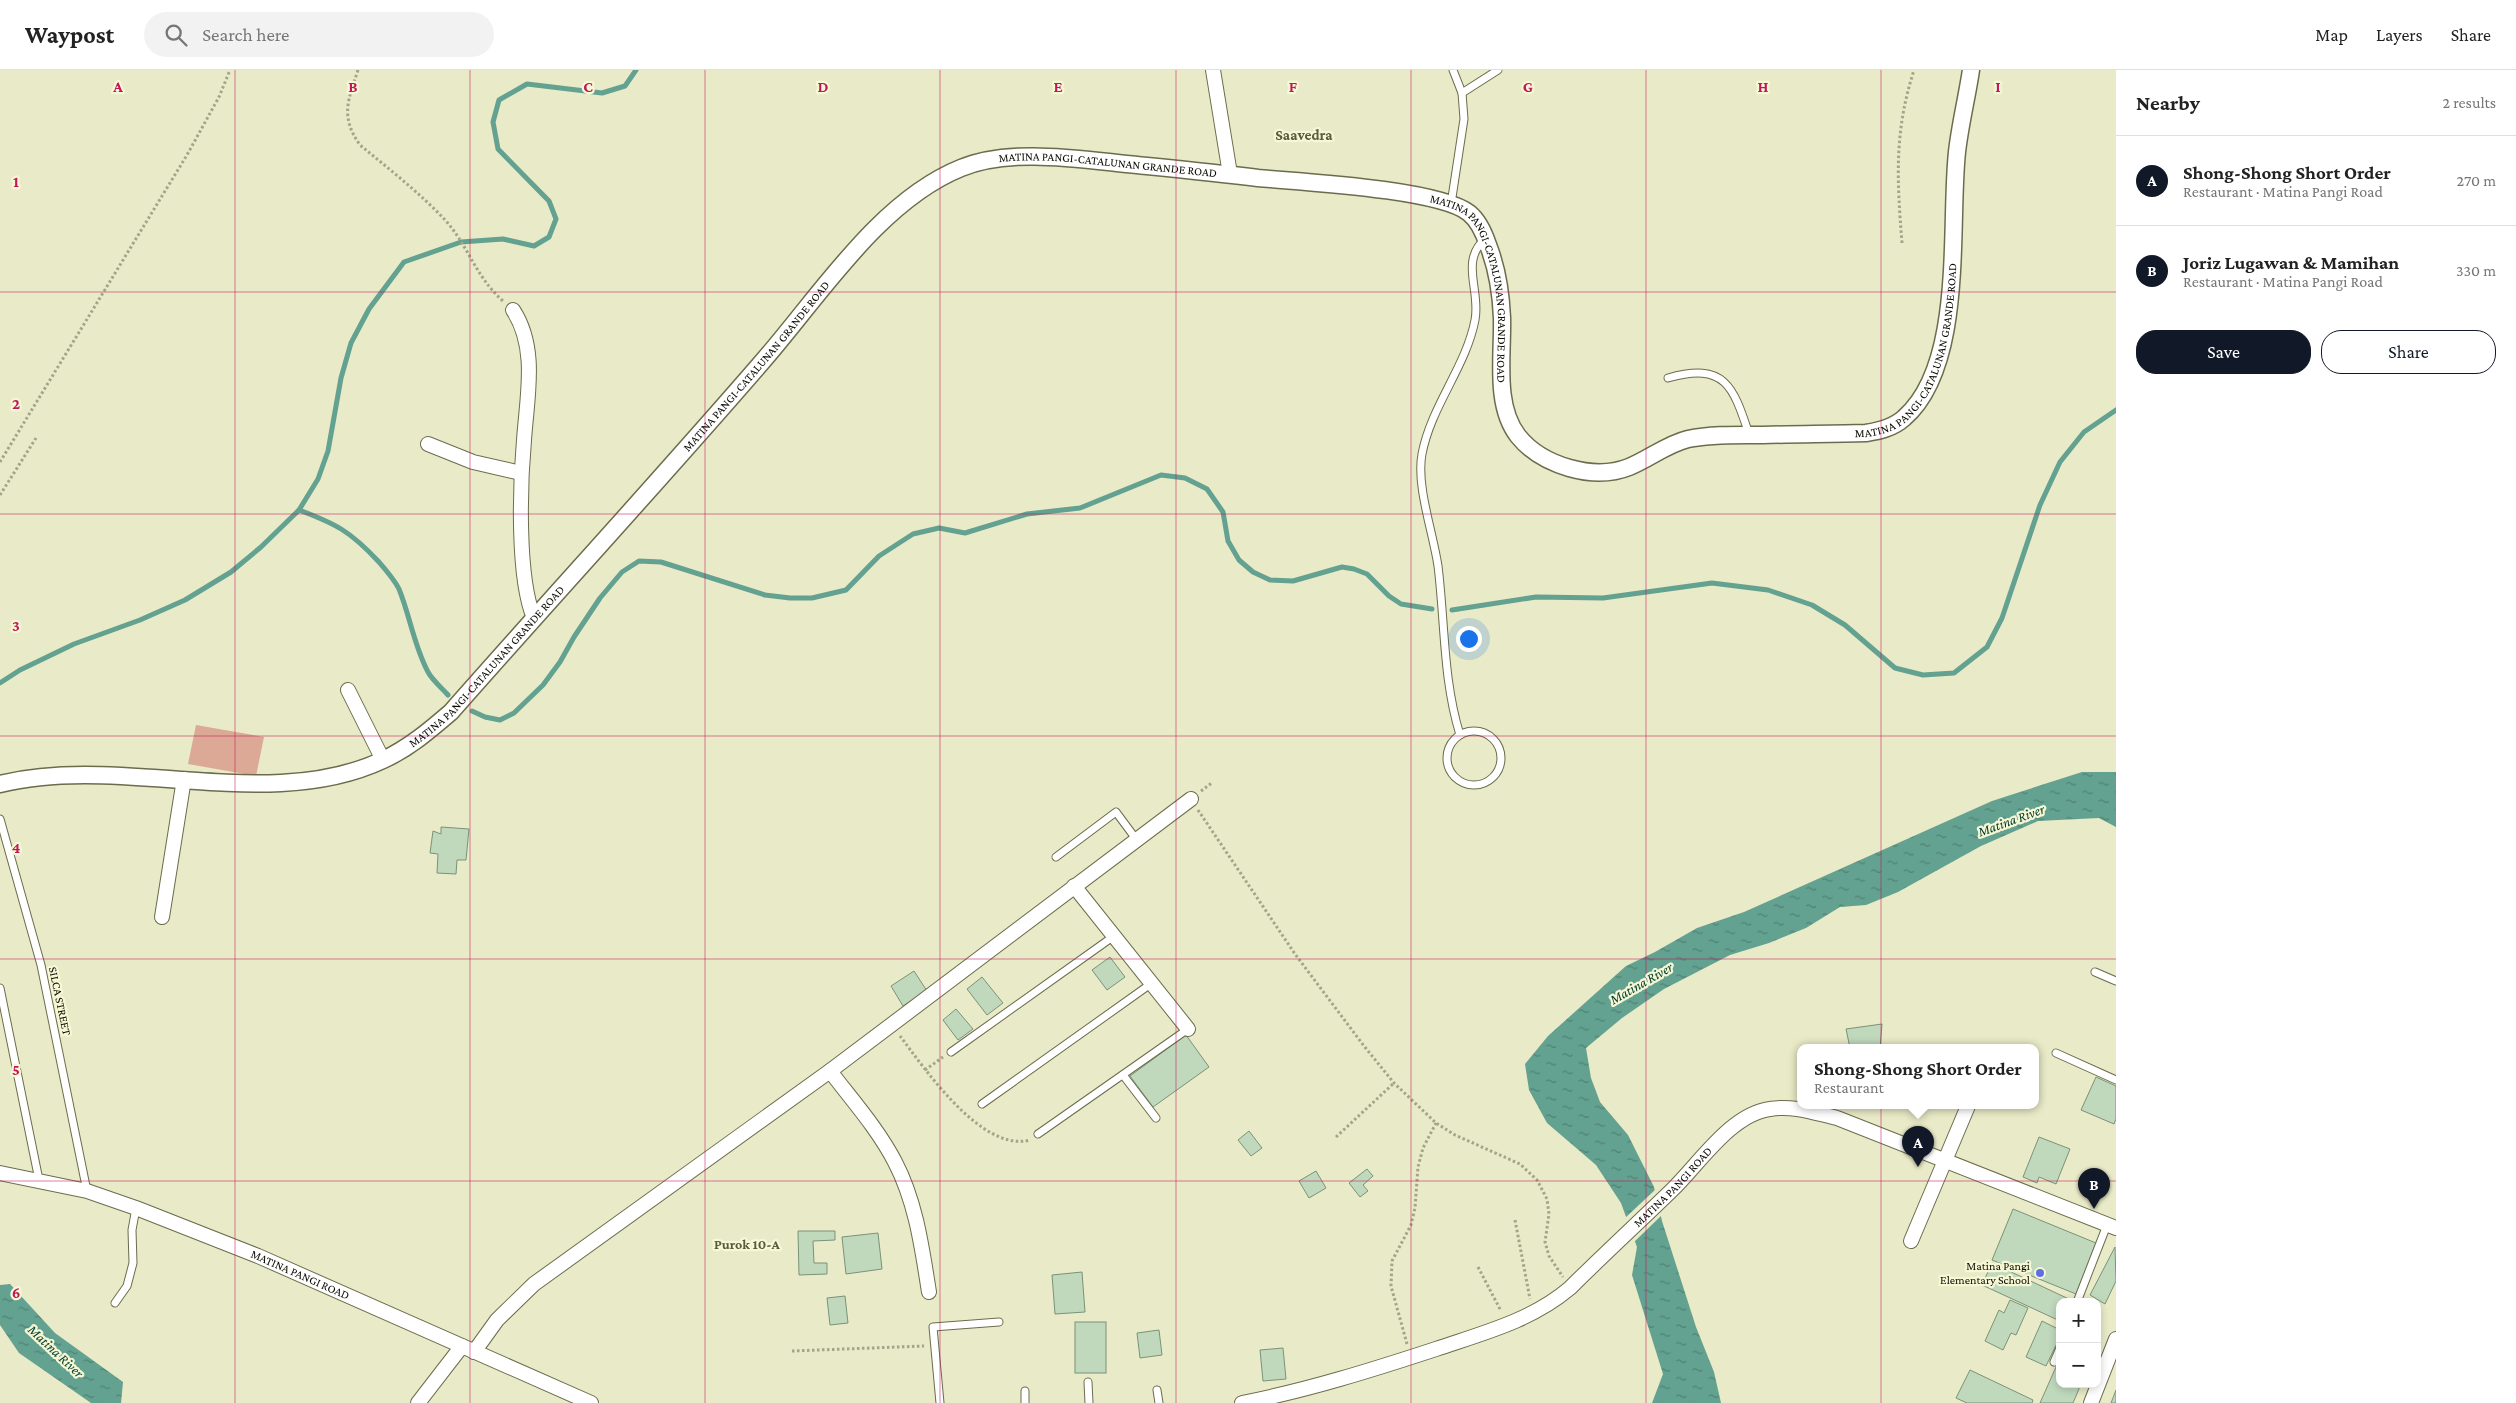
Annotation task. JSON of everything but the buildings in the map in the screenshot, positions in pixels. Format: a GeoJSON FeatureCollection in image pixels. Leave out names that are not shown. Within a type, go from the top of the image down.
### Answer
{"type":"FeatureCollection","features":[{"type":"Feature","properties":{"kind":"street"},"geometry":{"type":"LineString","coordinates":[[1213,70],[1230,174]]}},
{"type":"Feature","properties":{"kind":"street","name":"MATINA PANGI-CATALUNAN GRANDE ROAD"},"geometry":{"type":"LineString","coordinates":[[0,784],[31,776],[58,774],[253,783],[300,782],[356,771],[383,760],[428,732],[451,712],[764,361],[875,228],[911,197],[935,181],[964,166],[997,159],[1071,159],[1384,191],[1451,204],[1470,214],[1478,223],[1486,238],[1498,279],[1501,301],[1503,389],[1506,413],[1514,431],[1535,452],[1567,467],[1589,472],[1606,473],[1627,468],[1687,439],[1749,435],[1866,434],[1892,426],[1903,419],[1916,406],[1929,382],[1946,323],[1951,284],[1957,152],[1971,70]]}},
{"type":"Feature","properties":{"kind":"street"},"geometry":{"type":"LineString","coordinates":[[513,310],[522,324],[529,355],[521,473],[525,586],[534,618]]}},
{"type":"Feature","properties":{"kind":"street"},"geometry":{"type":"LineString","coordinates":[[428,444],[473,462],[521,473]]}},
{"type":"Feature","properties":{"kind":"street"},"geometry":{"type":"LineString","coordinates":[[348,690],[383,760]]}},
{"type":"Feature","properties":{"kind":"street"},"geometry":{"type":"LineString","coordinates":[[162,917],[184,779]]}},
{"type":"Feature","properties":{"kind":"street"},"geometry":{"type":"LineString","coordinates":[[418,1403],[468,1349],[534,1284],[830,1071],[1191,799]]}},
{"type":"Feature","properties":{"kind":"street"},"geometry":{"type":"LineString","coordinates":[[1074,886],[1188,1029]]}},
{"type":"Feature","properties":{"kind":"street"},"geometry":{"type":"LineString","coordinates":[[830,1071],[879,1135],[895,1162],[915,1217],[929,1292]]}},
{"type":"Feature","properties":{"kind":"street","name":"MATINA PANGI ROAD"},"geometry":{"type":"LineString","coordinates":[[1242,1403],[1282,1395],[1412,1357],[1507,1325],[1532,1314],[1553,1302],[1570,1288],[1673,1188],[1729,1130],[1750,1115],[1769,1109],[1792,1108],[1838,1118],[2112,1226]]}},
{"type":"Feature","properties":{"kind":"street"},"geometry":{"type":"LineString","coordinates":[[1911,1241],[1967,1109]]}},
{"type":"Feature","properties":{"kind":"street","name":"MATINA PANGI ROAD"},"geometry":{"type":"LineString","coordinates":[[0,1172],[87,1191],[136,1208],[258,1256],[592,1403]]}},
{"type":"Feature","properties":{"kind":"street"},"geometry":{"type":"LineString","coordinates":[[2091,1403],[2116,1340]]}},
{"type":"Feature","properties":{"kind":"lane"},"geometry":{"type":"LineString","coordinates":[[1451,204],[1464,119],[1462,93],[1453,70]]}},
{"type":"Feature","properties":{"kind":"lane"},"geometry":{"type":"LineString","coordinates":[[1462,93],[1498,70]]}},
{"type":"Feature","properties":{"kind":"lane"},"geometry":{"type":"LineString","coordinates":[[1460,735],[1447,680],[1438,567],[1420,473],[1426,437],[1472,332],[1477,302],[1472,261],[1477,245],[1486,238]]}},
{"type":"Feature","properties":{"kind":"lane"},"geometry":{"type":"LineString","coordinates":[[1668,378],[1689,372],[1705,372],[1720,379],[1733,392],[1749,435]]}},
{"type":"Feature","properties":{"kind":"lane"},"geometry":{"type":"LineString","coordinates":[[1470,731],[1481,732],[1490,736],[1497,744],[1501,754],[1500,764],[1496,774],[1488,781],[1478,785],[1468,784],[1458,780],[1451,772],[1448,762],[1448,751],[1460,735],[1470,731]]}},
{"type":"Feature","properties":{"kind":"lane"},"geometry":{"type":"LineString","coordinates":[[1056,857],[1116,812],[1136,839]]}},
{"type":"Feature","properties":{"kind":"lane","name":"SILCA STREET"},"geometry":{"type":"LineString","coordinates":[[0,819],[41,965],[87,1191]]}},
{"type":"Feature","properties":{"kind":"lane"},"geometry":{"type":"LineString","coordinates":[[950,1052],[1114,936]]}},
{"type":"Feature","properties":{"kind":"lane"},"geometry":{"type":"LineString","coordinates":[[2095,972],[2116,981]]}},
{"type":"Feature","properties":{"kind":"lane"},"geometry":{"type":"LineString","coordinates":[[982,1104],[1152,983]]}},
{"type":"Feature","properties":{"kind":"lane"},"geometry":{"type":"LineString","coordinates":[[0,988],[39,1180]]}},
{"type":"Feature","properties":{"kind":"lane"},"geometry":{"type":"LineString","coordinates":[[1038,1134],[1188,1029]]}},
{"type":"Feature","properties":{"kind":"lane"},"geometry":{"type":"LineString","coordinates":[[2056,1052],[2116,1080]]}},
{"type":"Feature","properties":{"kind":"lane"},"geometry":{"type":"LineString","coordinates":[[1123,1075],[1156,1118]]}},
{"type":"Feature","properties":{"kind":"lane"},"geometry":{"type":"LineString","coordinates":[[116,1304],[127,1286],[133,1263],[132,1230],[136,1208]]}},
{"type":"Feature","properties":{"kind":"lane"},"geometry":{"type":"LineString","coordinates":[[2079,1298],[2112,1226]]}},
{"type":"Feature","properties":{"kind":"lane"},"geometry":{"type":"LineString","coordinates":[[940,1403],[933,1328],[999,1322]]}},
{"type":"Feature","properties":{"kind":"lane"},"geometry":{"type":"LineString","coordinates":[[2054,1362],[2056,1357]]}},
{"type":"Feature","properties":{"kind":"lane"},"geometry":{"type":"LineString","coordinates":[[1088,1382],[1089,1403]]}},
{"type":"Feature","properties":{"kind":"lane"},"geometry":{"type":"LineString","coordinates":[[1157,1390],[1159,1403]]}},
{"type":"Feature","properties":{"kind":"lane"},"geometry":{"type":"LineString","coordinates":[[1024,1391],[1025,1403]]}},
{"type":"Feature","properties":{"kind":"path"},"geometry":{"type":"LineString","coordinates":[[0,462],[187,155],[214,106],[230,70]]}},
{"type":"Feature","properties":{"kind":"path"},"geometry":{"type":"LineString","coordinates":[[358,70],[346,110],[350,131],[360,145],[446,221],[486,283],[513,310]]}},
{"type":"Feature","properties":{"kind":"path"},"geometry":{"type":"LineString","coordinates":[[1902,243],[1896,176],[1898,136],[1914,70]]}},
{"type":"Feature","properties":{"kind":"path"},"geometry":{"type":"LineString","coordinates":[[0,495],[36,438]]}},
{"type":"Feature","properties":{"kind":"path"},"geometry":{"type":"LineString","coordinates":[[1191,799],[1295,954],[1394,1083],[1436,1123],[1455,1135],[1520,1164],[1538,1180],[1547,1199],[1549,1214],[1545,1242],[1549,1256],[1570,1288]]}},
{"type":"Feature","properties":{"kind":"path"},"geometry":{"type":"LineString","coordinates":[[891,1024],[925,1070],[967,1115],[996,1134],[1020,1142],[1029,1140],[1038,1134]]}},
{"type":"Feature","properties":{"kind":"path"},"geometry":{"type":"LineString","coordinates":[[925,1070],[950,1052]]}},
{"type":"Feature","properties":{"kind":"path"},"geometry":{"type":"LineString","coordinates":[[1336,1137],[1394,1083]]}},
{"type":"Feature","properties":{"kind":"path"},"geometry":{"type":"LineString","coordinates":[[1412,1357],[1391,1286],[1392,1261],[1411,1225],[1415,1208],[1418,1167],[1423,1148],[1436,1123]]}},
{"type":"Feature","properties":{"kind":"path"},"geometry":{"type":"LineString","coordinates":[[1515,1220],[1532,1314]]}},
{"type":"Feature","properties":{"kind":"path"},"geometry":{"type":"LineString","coordinates":[[1478,1267],[1507,1325]]}},
{"type":"Feature","properties":{"kind":"path"},"geometry":{"type":"LineString","coordinates":[[792,1351],[934,1345]]}},
{"type":"Feature","properties":{"kind":"shaded area"},"geometry":{"type":"Polygon","coordinates":[[[196,725],[264,737],[256,776],[188,764],[196,725]]]}},
{"type":"Feature","properties":{"kind":"water","name":"Matina River"},"geometry":{"type":"Polygon","coordinates":[[[2082,772],[2116,772],[2116,827],[2099,818],[2038,821],[1981,846],[1898,892],[1866,905],[1840,907],[1806,928],[1769,943],[1730,955],[1664,989],[1622,1018],[1586,1048],[1591,1078],[1600,1102],[1628,1135],[1654,1187],[1662,1221],[1696,1327],[1714,1372],[1721,1403],[1652,1403],[1663,1374],[1632,1275],[1637,1247],[1621,1203],[1596,1165],[1547,1123],[1529,1090],[1525,1064],[1548,1036],[1626,966],[1697,928],[1744,912],[1992,801],[2082,772]]]}},
{"type":"Feature","properties":{"kind":"water","name":"Matina River"},"geometry":{"type":"Polygon","coordinates":[[[10,1284],[55,1333],[123,1382],[121,1403],[91,1403],[19,1353],[0,1325],[0,1285],[10,1284]]]}},
{"type":"Feature","properties":{"kind":"pier"},"geometry":{"type":"Polygon","coordinates":[[[1657,1188],[1663,1214],[1633,1243],[1624,1219],[1657,1188]]]}},
{"type":"Feature","properties":{"kind":"waterway"},"geometry":{"type":"LineString","coordinates":[[0,683],[20,670],[74,644],[140,620],[185,600],[231,572],[261,547],[299,510],[318,479],[328,451],[341,378],[351,343],[369,309],[404,262],[461,242],[503,239],[534,246],[549,237],[556,219],[549,201],[498,149],[493,122],[499,100],[527,84],[602,93],[625,86],[636,70]]}},
{"type":"Feature","properties":{"kind":"waterway"},"geometry":{"type":"LineString","coordinates":[[1452,610],[1536,597],[1603,598],[1712,583],[1768,590],[1812,605],[1845,625],[1895,668],[1923,675],[1954,673],[1987,647],[2002,618],[2040,505],[2060,462],[2084,432],[2116,410]]}},
{"type":"Feature","properties":{"kind":"waterway"},"geometry":{"type":"LineString","coordinates":[[472,711],[485,717],[500,720],[514,713],[543,685],[560,662],[600,598],[622,572],[639,561],[661,562],[765,595],[812,598],[846,590],[879,556],[913,534],[939,528],[965,533],[1027,514],[1080,508],[1161,475],[1185,478],[1207,489],[1223,512],[1228,541],[1239,560],[1253,572],[1270,580],[1293,581],[1342,567],[1354,569],[1367,574],[1389,596],[1401,604],[1432,609]]}},
{"type":"Feature","properties":{"kind":"waterway"},"geometry":{"type":"LineString","coordinates":[[299,510],[333,524],[350,535],[389,574],[399,589],[423,662],[428,672],[448,695]]}},
{"type":"Feature","properties":{"kind":"place","name":"Shong-Shong Short Order"},"geometry":{"type":"Point","coordinates":[1918,1167]}},
{"type":"Feature","properties":{"kind":"place","name":"Joriz Lugawan & Mamihan"},"geometry":{"type":"Point","coordinates":[2094,1209]}},
{"type":"Feature","properties":{"kind":"place","name":"Matina Pangi Elementary School"},"geometry":{"type":"Point","coordinates":[2040,1273]}},
{"type":"Feature","properties":{"kind":"district","name":"Saavedra"},"geometry":{"type":"Point","coordinates":[1304,135]}},
{"type":"Feature","properties":{"kind":"district","name":"Purok 10-A"},"geometry":{"type":"Point","coordinates":[747,1244]}}]}
